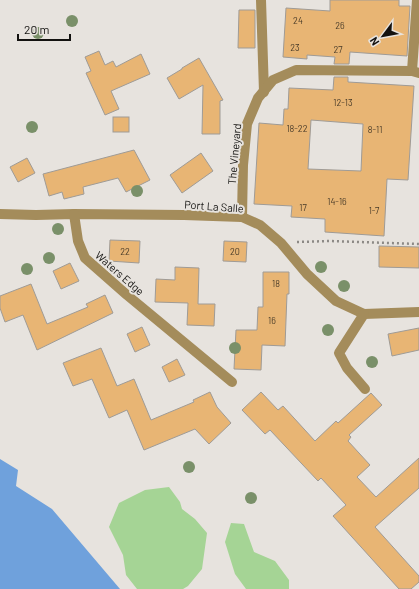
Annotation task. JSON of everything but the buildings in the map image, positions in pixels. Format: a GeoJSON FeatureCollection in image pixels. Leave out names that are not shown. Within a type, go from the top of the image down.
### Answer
{"type":"FeatureCollection","features":[{"type":"Feature","properties":{"kind":"street"},"geometry":{"type":"LineString","coordinates":[[261,0],[264,92]]}},
{"type":"Feature","properties":{"kind":"street"},"geometry":{"type":"LineString","coordinates":[[416,72],[417,0]]}},
{"type":"Feature","properties":{"kind":"street","name":"The Vineyard"},"geometry":{"type":"LineString","coordinates":[[242,217],[243,166],[247,124],[258,98],[274,80],[296,70],[416,72]]}},
{"type":"Feature","properties":{"kind":"street"},"geometry":{"type":"LineString","coordinates":[[0,214],[36,216],[74,214]]}},
{"type":"Feature","properties":{"kind":"street","name":"Port La Salle"},"geometry":{"type":"LineString","coordinates":[[74,214],[242,217],[260,225],[281,243],[307,274],[336,301],[364,314],[405,314],[419,312]]}},
{"type":"Feature","properties":{"kind":"street","name":"Waters Edge"},"geometry":{"type":"LineString","coordinates":[[74,214],[78,241],[85,258],[127,295],[232,382]]}},
{"type":"Feature","properties":{"kind":"street"},"geometry":{"type":"LineString","coordinates":[[364,314],[339,354],[347,368],[364,389]]}},
{"type":"Feature","properties":{"kind":"path"},"geometry":{"type":"LineString","coordinates":[[281,243],[330,240],[419,244]]}},
{"type":"Feature","properties":{"kind":"green space"},"geometry":{"type":"Polygon","coordinates":[[[169,487],[180,502],[182,509],[195,519],[207,533],[202,569],[188,586],[183,589],[137,589],[126,575],[123,555],[109,527],[119,503],[145,490],[169,487]]]}},
{"type":"Feature","properties":{"kind":"green space"},"geometry":{"type":"Polygon","coordinates":[[[231,523],[244,524],[254,552],[275,561],[289,580],[289,589],[246,589],[235,574],[225,542],[231,523]]]}},
{"type":"Feature","properties":{"kind":"water"},"geometry":{"type":"Polygon","coordinates":[[[0,459],[18,470],[16,486],[52,509],[120,589],[0,589],[0,459]]]}}]}
